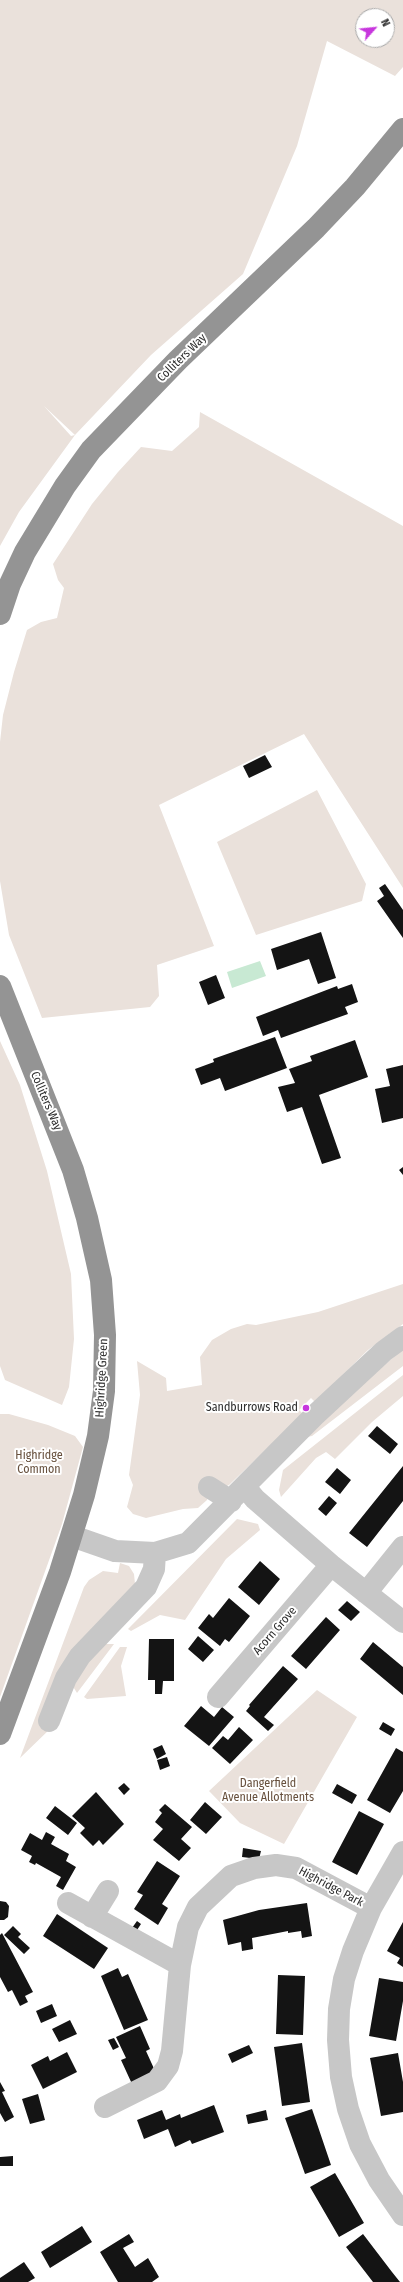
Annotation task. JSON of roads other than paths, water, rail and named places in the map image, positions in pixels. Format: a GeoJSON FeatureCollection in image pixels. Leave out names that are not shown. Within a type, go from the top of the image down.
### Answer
{"type":"FeatureCollection","features":[{"type":"Feature","properties":{"kind":"highway","name":"Colliters Way"},"geometry":{"type":"LineString","coordinates":[[0,614],[10,584],[25,552],[65,486],[91,450],[173,366],[316,228],[355,187],[403,129]]}},
{"type":"Feature","properties":{"kind":"highway","name":"Colliters Way"},"geometry":{"type":"LineString","coordinates":[[0,986],[58,1129],[87,1218]]}},
{"type":"Feature","properties":{"kind":"highway","name":"Highridge Green"},"geometry":{"type":"LineString","coordinates":[[0,1734],[72,1536],[98,1436],[104,1391],[105,1335],[100,1280],[87,1218]]}},
{"type":"Feature","properties":{"kind":"street"},"geometry":{"type":"LineString","coordinates":[[72,1536],[115,1551],[155,1553],[188,1543],[314,1416],[384,1351],[403,1337]]}},
{"type":"Feature","properties":{"kind":"street"},"geometry":{"type":"LineString","coordinates":[[209,1487],[255,1499],[331,1565],[403,1622]]}},
{"type":"Feature","properties":{"kind":"street"},"geometry":{"type":"LineString","coordinates":[[366,1593],[403,1547]]}},
{"type":"Feature","properties":{"kind":"street"},"geometry":{"type":"LineString","coordinates":[[49,1721],[66,1678],[80,1656],[146,1587],[154,1569],[155,1553]]}},
{"type":"Feature","properties":{"kind":"street","name":"Acorn Grove"},"geometry":{"type":"LineString","coordinates":[[218,1697],[331,1565]]}},
{"type":"Feature","properties":{"kind":"street"},"geometry":{"type":"LineString","coordinates":[[403,1852],[371,1908],[344,1979],[339,2009],[338,2040],[341,2077],[348,2109],[360,2144],[379,2180],[403,2215]]}},
{"type":"Feature","properties":{"kind":"street","name":"Highridge Park"},"geometry":{"type":"LineString","coordinates":[[105,2107],[157,2081],[168,2066],[172,2051],[180,1965],[188,1927],[198,1906],[231,1876],[254,1868],[276,1865],[296,1868],[371,1908]]}},
{"type":"Feature","properties":{"kind":"street"},"geometry":{"type":"LineString","coordinates":[[92,1917],[108,1891]]}},
{"type":"Feature","properties":{"kind":"street"},"geometry":{"type":"LineString","coordinates":[[68,1903],[180,1965]]}},
{"type":"Feature","properties":{"kind":"place","name":"Sandburrows Road"},"geometry":{"type":"Point","coordinates":[306,1408]}},
{"type":"Feature","properties":{"kind":"park label","name":"Highridge Common"},"geometry":{"type":"Point","coordinates":[39,1463]}},
{"type":"Feature","properties":{"kind":"park label","name":"Dangerfield Avenue Allotments"},"geometry":{"type":"Point","coordinates":[268,1791]}}]}
